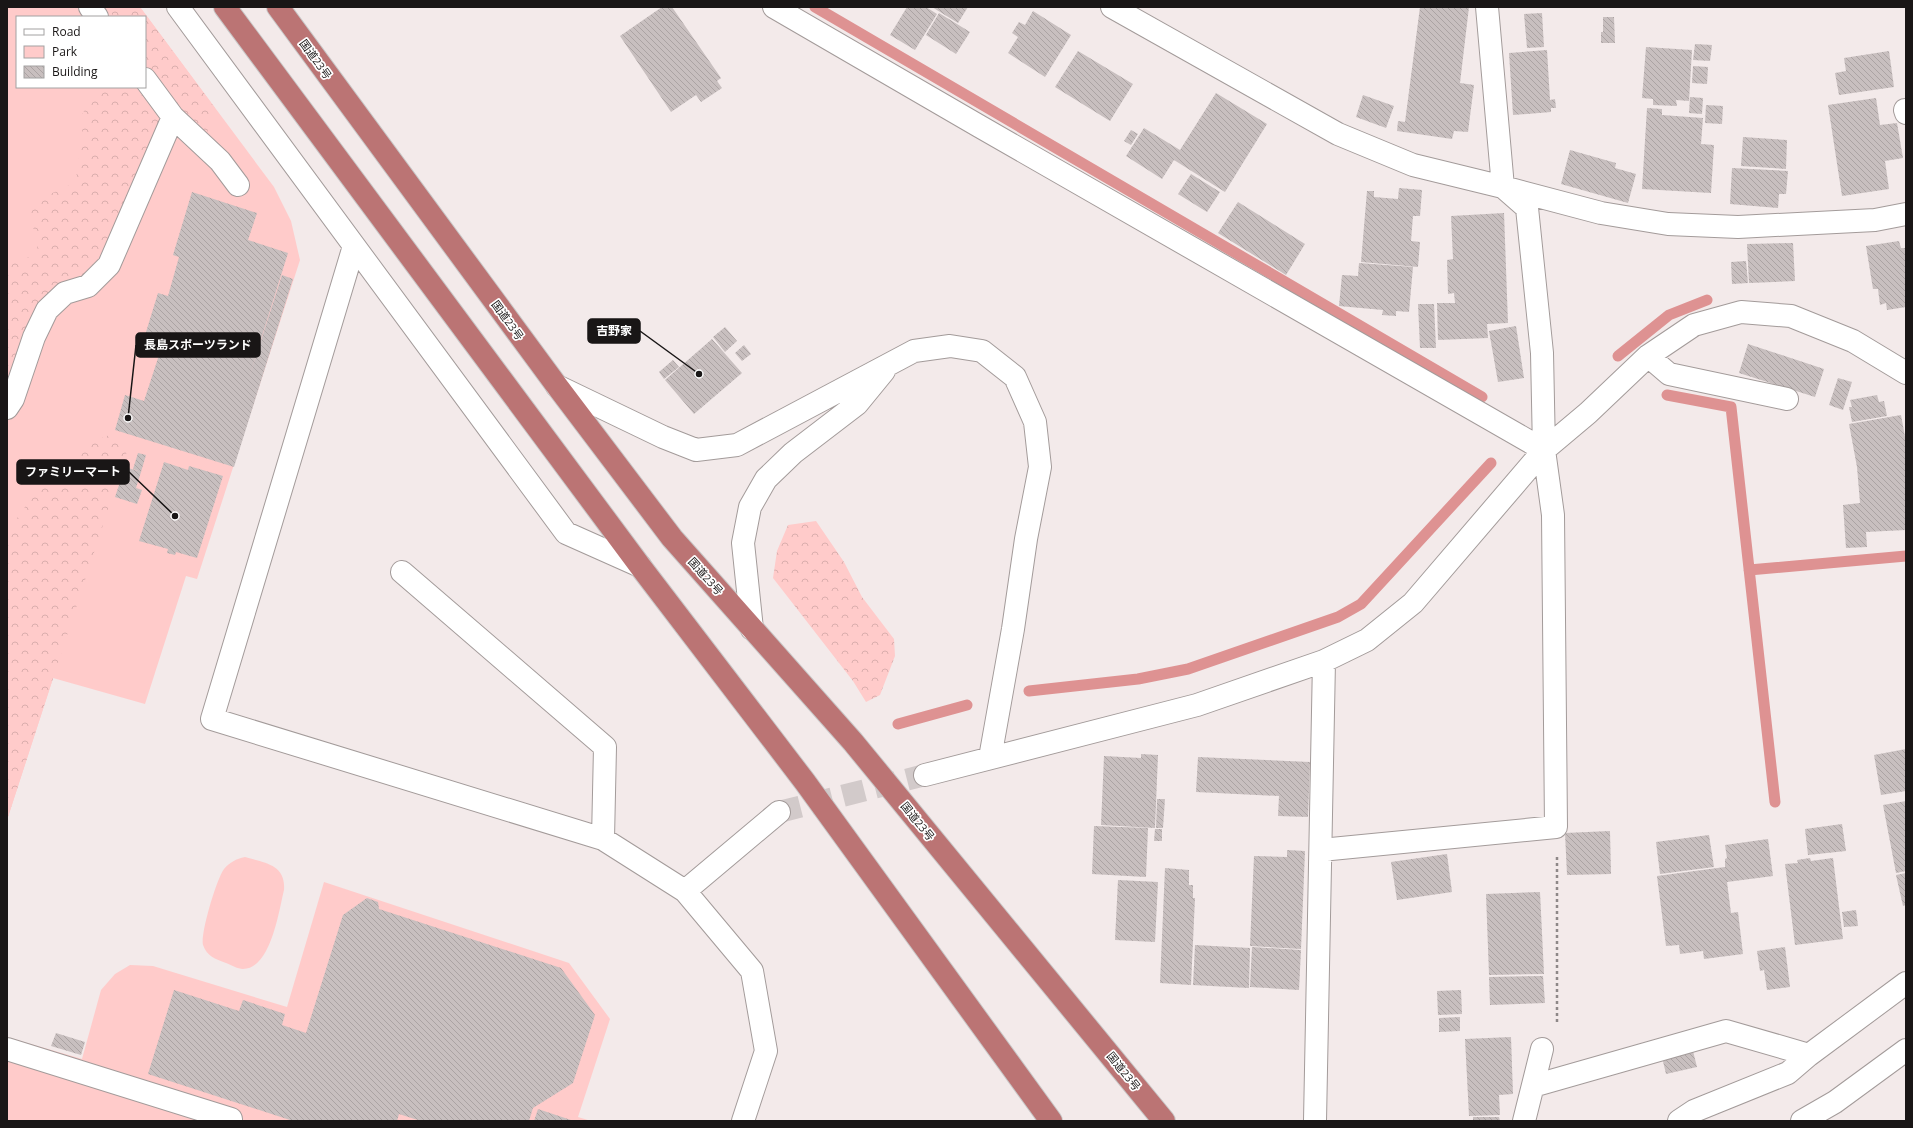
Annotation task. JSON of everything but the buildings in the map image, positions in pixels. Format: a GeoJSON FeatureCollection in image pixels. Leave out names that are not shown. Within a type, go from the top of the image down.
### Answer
{"type":"FeatureCollection","features":[{"type":"Feature","properties":{"kind":"highway"},"geometry":{"type":"LineString","coordinates":[[225,7],[640,566],[805,782],[1051,1121]]}},
{"type":"Feature","properties":{"kind":"highway","name":"国道23号"},"geometry":{"type":"LineString","coordinates":[[278,7],[557,386],[672,538],[853,742],[1164,1121]]}},
{"type":"Feature","properties":{"kind":"street"},"geometry":{"type":"LineString","coordinates":[[90,7],[96,16]]}},
{"type":"Feature","properties":{"kind":"street"},"geometry":{"type":"LineString","coordinates":[[178,7],[566,533],[640,566]]}},
{"type":"Feature","properties":{"kind":"street"},"geometry":{"type":"LineString","coordinates":[[774,7],[1544,450]]}},
{"type":"Feature","properties":{"kind":"street"},"geometry":{"type":"LineString","coordinates":[[1112,7],[1338,134],[1413,165],[1503,187],[1601,214],[1668,224],[1738,227],[1875,220],[1906,214]]}},
{"type":"Feature","properties":{"kind":"street"},"geometry":{"type":"LineString","coordinates":[[1321,850],[1556,827],[1553,515],[1544,450],[1542,353],[1527,208],[1503,187],[1487,7]]}},
{"type":"Feature","properties":{"kind":"street"},"geometry":{"type":"LineString","coordinates":[[146,81],[173,117],[220,161],[238,185]]}},
{"type":"Feature","properties":{"kind":"street"},"geometry":{"type":"LineString","coordinates":[[7,408],[13,399],[34,337],[47,310],[64,293],[88,286],[109,265],[173,117]]}},
{"type":"Feature","properties":{"kind":"street"},"geometry":{"type":"LineString","coordinates":[[354,246],[212,719],[603,840],[685,891],[752,971],[766,1051],[744,1121]]}},
{"type":"Feature","properties":{"kind":"street"},"geometry":{"type":"LineString","coordinates":[[925,775],[1197,705],[1324,661],[1368,640],[1413,603],[1544,450],[1588,413],[1648,356],[1694,325],[1741,312],[1791,316],[1853,341],[1906,373]]}},
{"type":"Feature","properties":{"kind":"street"},"geometry":{"type":"LineString","coordinates":[[557,386],[663,437],[696,450],[737,445],[914,351],[950,346],[982,350],[1015,377],[1035,422],[1040,467],[1026,539],[1013,628],[990,758]]}},
{"type":"Feature","properties":{"kind":"street"},"geometry":{"type":"LineString","coordinates":[[1648,356],[1669,374],[1787,399]]}},
{"type":"Feature","properties":{"kind":"street"},"geometry":{"type":"LineString","coordinates":[[752,629],[742,543],[750,507],[766,479],[793,453],[857,404],[890,364]]}},
{"type":"Feature","properties":{"kind":"street"},"geometry":{"type":"LineString","coordinates":[[402,572],[605,748],[603,840]]}},
{"type":"Feature","properties":{"kind":"street"},"geometry":{"type":"LineString","coordinates":[[1315,1121],[1324,661]]}},
{"type":"Feature","properties":{"kind":"street"},"geometry":{"type":"LineString","coordinates":[[685,891],[779,812]]}},
{"type":"Feature","properties":{"kind":"street"},"geometry":{"type":"LineString","coordinates":[[1679,1121],[1694,1111],[1788,1073],[1906,983]]}},
{"type":"Feature","properties":{"kind":"street"},"geometry":{"type":"LineString","coordinates":[[1533,1086],[1726,1031],[1810,1055]]}},
{"type":"Feature","properties":{"kind":"street"},"geometry":{"type":"LineString","coordinates":[[7,1049],[231,1119]]}},
{"type":"Feature","properties":{"kind":"street"},"geometry":{"type":"LineString","coordinates":[[1524,1121],[1542,1049]]}},
{"type":"Feature","properties":{"kind":"street"},"geometry":{"type":"LineString","coordinates":[[1802,1121],[1835,1102],[1906,1050]]}},
{"type":"Feature","properties":{"kind":"path"},"geometry":{"type":"LineString","coordinates":[[1542,1049],[1557,1032],[1556,827]]}},
{"type":"Feature","properties":{"kind":"green space"},"geometry":{"type":"Polygon","coordinates":[[[7,7],[140,7],[274,187],[291,221],[300,260],[197,579],[186,576],[145,704],[53,678],[7,820],[7,7]]]}},
{"type":"Feature","properties":{"kind":"green space"},"geometry":{"type":"Polygon","coordinates":[[[107,7],[140,7],[215,108],[206,136],[185,118],[146,61],[146,16],[113,16],[107,7]]]}},
{"type":"Feature","properties":{"kind":"green space"},"geometry":{"type":"Polygon","coordinates":[[[106,88],[139,88],[153,104],[159,122],[105,258],[73,284],[7,389],[7,314],[9,314],[9,308],[6,281],[7,269],[10,263],[23,260],[38,252],[34,230],[28,213],[46,196],[76,182],[83,135],[80,118],[87,106],[106,88]]]}},
{"type":"Feature","properties":{"kind":"green space"},"geometry":{"type":"Polygon","coordinates":[[[109,435],[130,442],[7,820],[8,532],[42,484],[63,462],[86,445],[109,435]]]}},
{"type":"Feature","properties":{"kind":"green space"},"geometry":{"type":"Polygon","coordinates":[[[816,521],[844,562],[862,597],[894,639],[895,656],[880,695],[866,702],[853,681],[773,578],[777,551],[788,525],[816,521]]]}},
{"type":"Feature","properties":{"kind":"green space"},"geometry":{"type":"Polygon","coordinates":[[[245,857],[266,863],[278,870],[284,881],[284,890],[276,924],[267,949],[261,959],[253,966],[243,969],[234,967],[212,957],[203,945],[203,939],[210,906],[221,874],[231,863],[245,857]]]}},
{"type":"Feature","properties":{"kind":"green space"},"geometry":{"type":"Polygon","coordinates":[[[324,882],[569,963],[610,1019],[578,1117],[591,1121],[7,1121],[7,1037],[82,1059],[101,990],[115,974],[130,965],[153,966],[287,1007],[324,882]]]}},
{"type":"Feature","properties":{"kind":"waterway"},"geometry":{"type":"LineString","coordinates":[[815,7],[1482,397]]}},
{"type":"Feature","properties":{"kind":"waterway"},"geometry":{"type":"LineString","coordinates":[[1618,356],[1669,315],[1707,300]]}},
{"type":"Feature","properties":{"kind":"waterway"},"geometry":{"type":"LineString","coordinates":[[1667,395],[1731,407],[1775,802]]}},
{"type":"Feature","properties":{"kind":"waterway"},"geometry":{"type":"LineString","coordinates":[[1029,691],[1138,679],[1188,669],[1338,617],[1361,604],[1491,463]]}},
{"type":"Feature","properties":{"kind":"waterway"},"geometry":{"type":"LineString","coordinates":[[1749,570],[1906,556]]}},
{"type":"Feature","properties":{"kind":"waterway"},"geometry":{"type":"LineString","coordinates":[[898,724],[967,705]]}},
{"type":"Feature","properties":{"kind":"tunnel"},"geometry":{"type":"LineString","coordinates":[[779,812],[925,775]]}},
{"type":"Feature","properties":{"kind":"place","name":"吉野家"},"geometry":{"type":"Point","coordinates":[699,374]}},
{"type":"Feature","properties":{"kind":"place","name":"長島スポーツランド"},"geometry":{"type":"Point","coordinates":[128,418]}},
{"type":"Feature","properties":{"kind":"place","name":"ファミリーマート"},"geometry":{"type":"Point","coordinates":[175,516]}}]}
